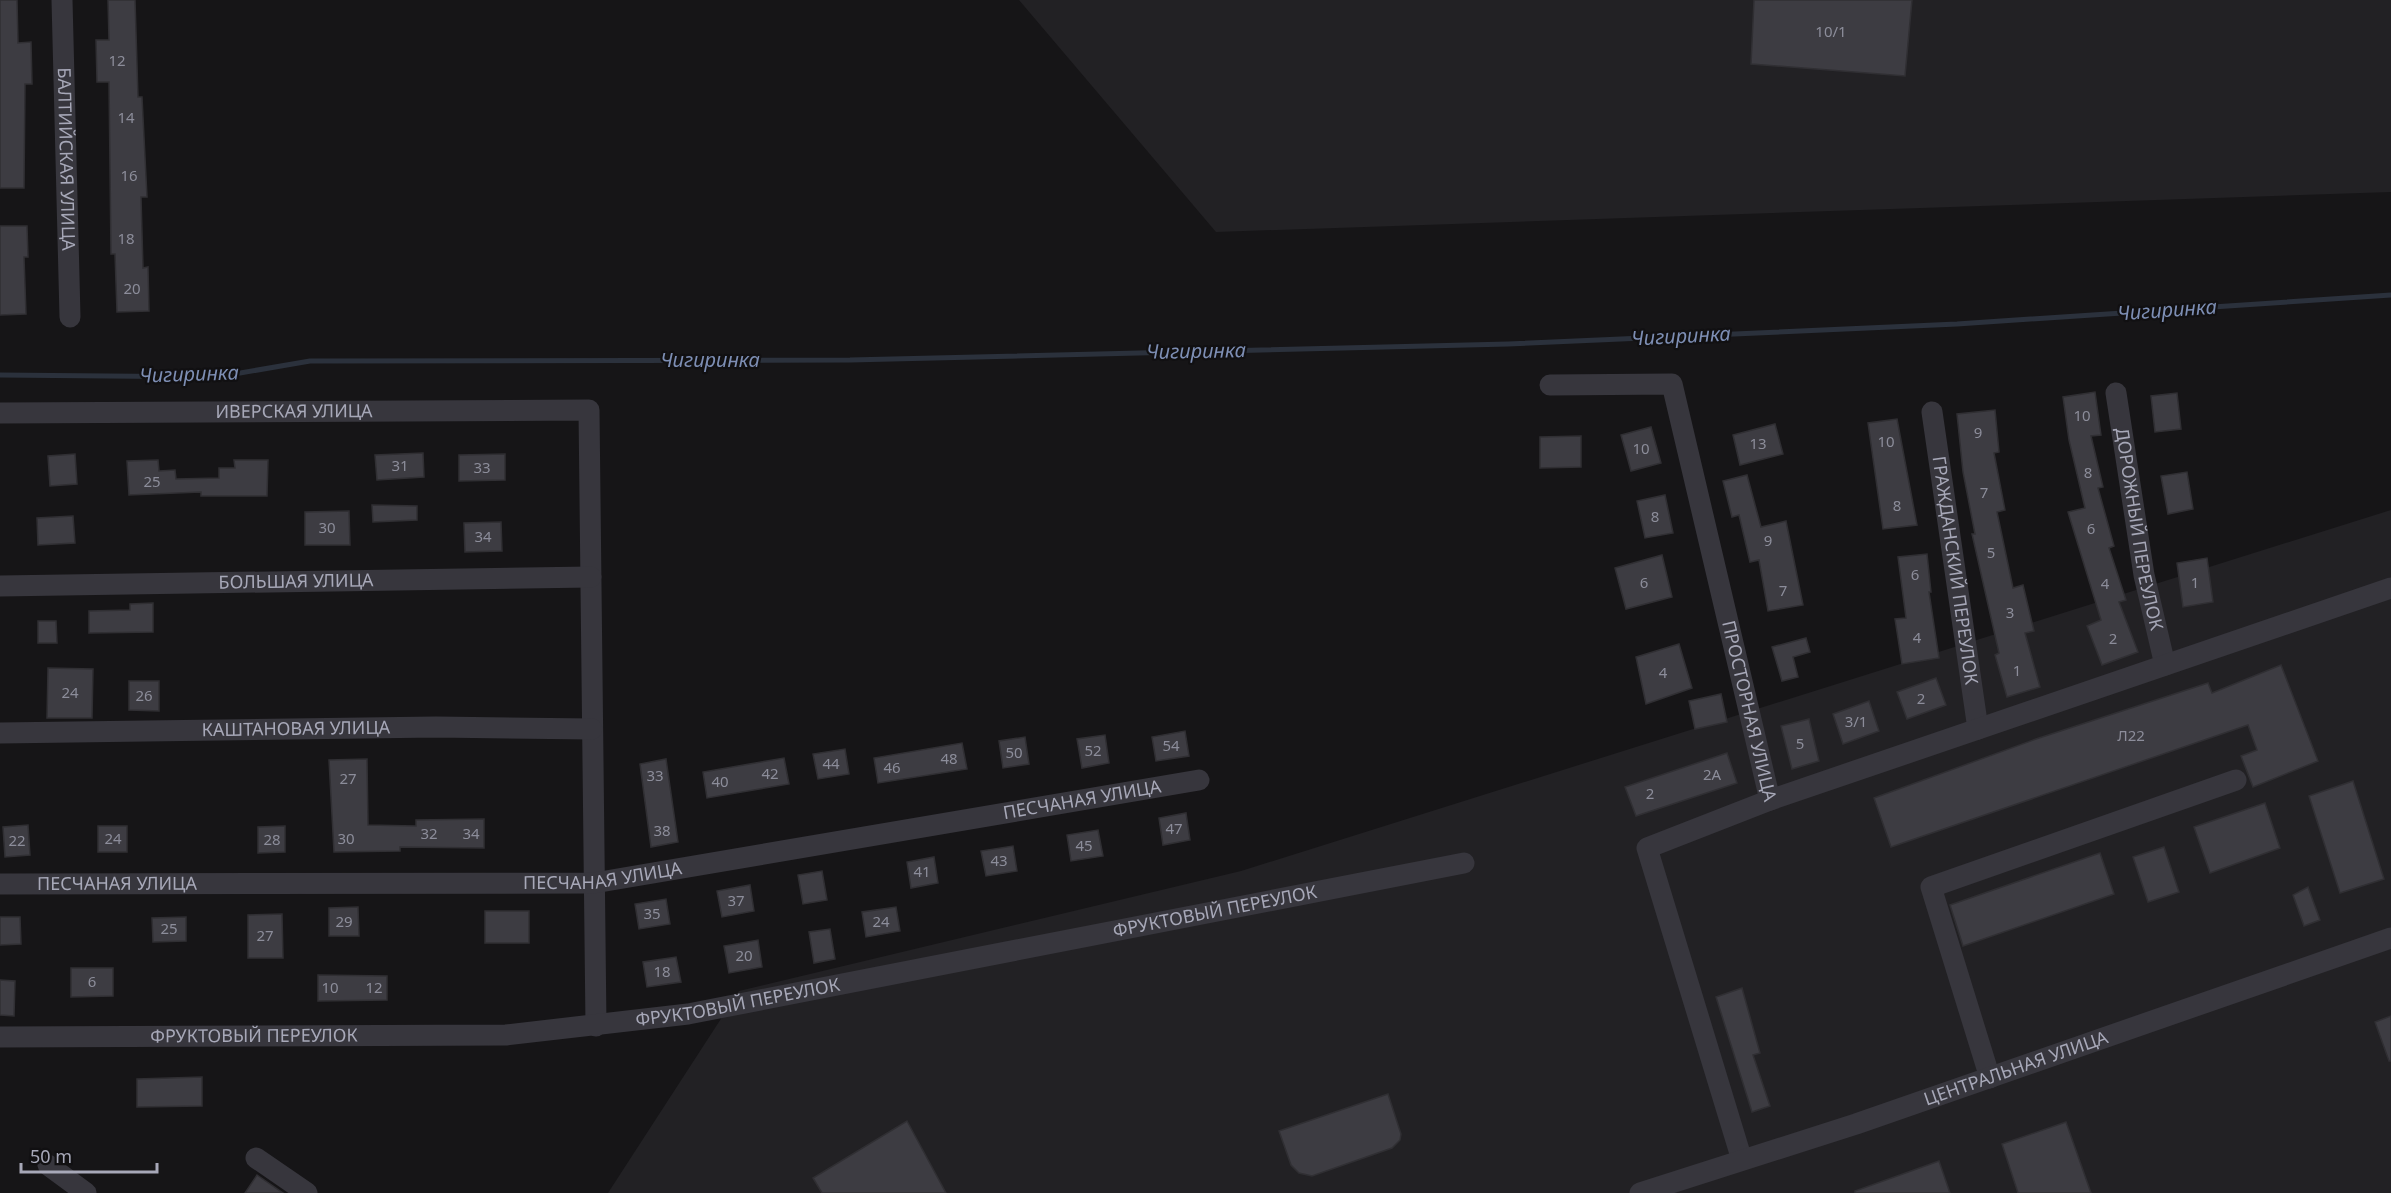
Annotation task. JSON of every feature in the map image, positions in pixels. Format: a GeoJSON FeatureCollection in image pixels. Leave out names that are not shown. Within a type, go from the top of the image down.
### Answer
{"type":"FeatureCollection","features":[{"type":"Feature","properties":{"kind":"street","name":"БАЛТИЙСКАЯ УЛИЦА"},"geometry":{"type":"LineString","coordinates":[[62,0],[70,317]]}},
{"type":"Feature","properties":{"kind":"street","name":"ПРОСТОРНАЯ УЛИЦА"},"geometry":{"type":"LineString","coordinates":[[1550,385],[1672,384],[1770,800],[1647,848],[1742,1160]]}},
{"type":"Feature","properties":{"kind":"street","name":"ДОРОЖНЫЙ ПЕРЕУЛОК"},"geometry":{"type":"LineString","coordinates":[[2116,393],[2144,575],[2165,665]]}},
{"type":"Feature","properties":{"kind":"street","name":"ИВЕРСКАЯ УЛИЦА"},"geometry":{"type":"LineString","coordinates":[[0,413],[589,410],[591,577]]}},
{"type":"Feature","properties":{"kind":"street","name":"ГРАЖДАНСКИЙ ПЕРЕУЛОК"},"geometry":{"type":"LineString","coordinates":[[1932,412],[1978,729]]}},
{"type":"Feature","properties":{"kind":"street"},"geometry":{"type":"LineString","coordinates":[[591,577],[596,1026]]}},
{"type":"Feature","properties":{"kind":"street","name":"БОЛЬШАЯ УЛИЦА"},"geometry":{"type":"LineString","coordinates":[[0,586],[591,577]]}},
{"type":"Feature","properties":{"kind":"street"},"geometry":{"type":"LineString","coordinates":[[1770,800],[2391,588]]}},
{"type":"Feature","properties":{"kind":"street","name":"КАШТАНОВАЯ УЛИЦА"},"geometry":{"type":"LineString","coordinates":[[0,733],[436,727],[592,729]]}},
{"type":"Feature","properties":{"kind":"street","name":"ПЕСЧАНАЯ УЛИЦА"},"geometry":{"type":"LineString","coordinates":[[0,884],[594,884],[1199,780]]}},
{"type":"Feature","properties":{"kind":"street"},"geometry":{"type":"LineString","coordinates":[[1990,1078],[1931,886],[2236,780]]}},
{"type":"Feature","properties":{"kind":"street","name":"ФРУКТОВЫЙ ПЕРЕУЛОК"},"geometry":{"type":"LineString","coordinates":[[0,1036],[506,1035],[596,1026],[688,1014],[1464,863]]}},
{"type":"Feature","properties":{"kind":"street","name":"ЦЕНТРАЛЬНАЯ УЛИЦА"},"geometry":{"type":"LineString","coordinates":[[1640,1193],[1990,1078],[2391,938]]}},
{"type":"Feature","properties":{"kind":"street"},"geometry":{"type":"LineString","coordinates":[[256,1158],[307,1193]]}},
{"type":"Feature","properties":{"kind":"street"},"geometry":{"type":"LineString","coordinates":[[48,1165],[86,1193]]}},
{"type":"Feature","properties":{"kind":"shaded area"},"geometry":{"type":"Polygon","coordinates":[[[1019,0],[2391,0],[2391,192],[1216,232],[1019,0]]]}},
{"type":"Feature","properties":{"kind":"shaded area"},"geometry":{"type":"Polygon","coordinates":[[[2391,510],[2391,1193],[608,1193],[739,991],[1241,871],[2391,510]]]}},
{"type":"Feature","properties":{"kind":"building"},"geometry":{"type":"Polygon","coordinates":[[[0,0],[17,0],[18,43],[31,42],[32,84],[25,84],[24,188],[0,188],[0,0]]]}},
{"type":"Feature","properties":{"kind":"building"},"geometry":{"type":"Polygon","coordinates":[[[108,0],[135,0],[138,97],[142,97],[147,197],[141,197],[143,268],[148,267],[149,311],[117,312],[115,254],[111,254],[109,82],[97,82],[96,40],[109,40],[108,0]]]}},
{"type":"Feature","properties":{"kind":"building"},"geometry":{"type":"Polygon","coordinates":[[[1754,0],[1912,0],[1905,76],[1751,64],[1754,0]]]}},
{"type":"Feature","properties":{"kind":"building"},"geometry":{"type":"Polygon","coordinates":[[[0,226],[27,226],[28,257],[24,257],[26,314],[0,315],[0,226]]]}},
{"type":"Feature","properties":{"kind":"building"},"geometry":{"type":"Polygon","coordinates":[[[2095,392],[2101,435],[2091,436],[2103,487],[2098,488],[2114,546],[2109,548],[2126,600],[2119,602],[2138,652],[2102,665],[2087,626],[2101,620],[2068,512],[2085,508],[2069,440],[2063,397],[2095,392]]]}},
{"type":"Feature","properties":{"kind":"building"},"geometry":{"type":"Polygon","coordinates":[[[2177,393],[2181,429],[2155,432],[2151,396],[2177,393]]]}},
{"type":"Feature","properties":{"kind":"building"},"geometry":{"type":"Polygon","coordinates":[[[1995,410],[1999,452],[1994,453],[2005,510],[1997,512],[2013,588],[2023,585],[2034,631],[2025,633],[2040,687],[2007,697],[1995,655],[1999,653],[1972,534],[1975,534],[1963,472],[1957,414],[1995,410]]]}},
{"type":"Feature","properties":{"kind":"building"},"geometry":{"type":"Polygon","coordinates":[[[1897,419],[1917,525],[1883,529],[1868,423],[1897,419]]]}},
{"type":"Feature","properties":{"kind":"building"},"geometry":{"type":"Polygon","coordinates":[[[1775,424],[1783,454],[1740,465],[1733,435],[1775,424]]]}},
{"type":"Feature","properties":{"kind":"building"},"geometry":{"type":"Polygon","coordinates":[[[1651,427],[1661,463],[1631,471],[1621,435],[1651,427]]]}},
{"type":"Feature","properties":{"kind":"building"},"geometry":{"type":"Polygon","coordinates":[[[1581,436],[1581,467],[1540,468],[1540,437],[1581,436]]]}},
{"type":"Feature","properties":{"kind":"building"},"geometry":{"type":"Polygon","coordinates":[[[423,453],[424,477],[377,480],[375,455],[423,453]]]}},
{"type":"Feature","properties":{"kind":"building"},"geometry":{"type":"Polygon","coordinates":[[[75,454],[77,484],[50,486],[48,456],[75,454]]]}},
{"type":"Feature","properties":{"kind":"building"},"geometry":{"type":"Polygon","coordinates":[[[505,454],[505,480],[459,481],[459,455],[505,454]]]}},
{"type":"Feature","properties":{"kind":"building"},"geometry":{"type":"Polygon","coordinates":[[[158,460],[159,471],[175,470],[176,479],[219,478],[219,468],[235,468],[234,460],[268,460],[267,496],[201,496],[201,492],[129,495],[127,461],[158,460]]]}},
{"type":"Feature","properties":{"kind":"building"},"geometry":{"type":"Polygon","coordinates":[[[2187,472],[2193,509],[2168,514],[2161,476],[2187,472]]]}},
{"type":"Feature","properties":{"kind":"building"},"geometry":{"type":"Polygon","coordinates":[[[1747,475],[1761,527],[1786,521],[1803,605],[1768,611],[1759,560],[1750,562],[1739,515],[1732,517],[1723,481],[1747,475]]]}},
{"type":"Feature","properties":{"kind":"building"},"geometry":{"type":"Polygon","coordinates":[[[1665,495],[1673,533],[1645,538],[1637,501],[1665,495]]]}},
{"type":"Feature","properties":{"kind":"building"},"geometry":{"type":"Polygon","coordinates":[[[372,505],[417,506],[417,520],[373,522],[372,505]]]}},
{"type":"Feature","properties":{"kind":"building"},"geometry":{"type":"Polygon","coordinates":[[[349,511],[350,545],[305,545],[305,512],[349,511]]]}},
{"type":"Feature","properties":{"kind":"building"},"geometry":{"type":"Polygon","coordinates":[[[73,516],[75,543],[38,545],[37,518],[73,516]]]}},
{"type":"Feature","properties":{"kind":"building"},"geometry":{"type":"Polygon","coordinates":[[[501,522],[502,551],[465,552],[464,523],[501,522]]]}},
{"type":"Feature","properties":{"kind":"building"},"geometry":{"type":"Polygon","coordinates":[[[1927,554],[1931,592],[1929,592],[1939,658],[1902,664],[1895,619],[1906,618],[1898,557],[1927,554]]]}},
{"type":"Feature","properties":{"kind":"building"},"geometry":{"type":"Polygon","coordinates":[[[1662,555],[1672,597],[1626,609],[1615,568],[1662,555]]]}},
{"type":"Feature","properties":{"kind":"building"},"geometry":{"type":"Polygon","coordinates":[[[2207,558],[2213,602],[2183,607],[2177,563],[2207,558]]]}},
{"type":"Feature","properties":{"kind":"building"},"geometry":{"type":"Polygon","coordinates":[[[153,603],[153,632],[89,633],[89,611],[130,610],[130,604],[153,603]]]}},
{"type":"Feature","properties":{"kind":"building"},"geometry":{"type":"Polygon","coordinates":[[[38,621],[56,621],[57,643],[38,643],[38,621]]]}},
{"type":"Feature","properties":{"kind":"building"},"geometry":{"type":"Polygon","coordinates":[[[1806,638],[1810,652],[1793,657],[1798,677],[1782,681],[1772,647],[1806,638]]]}},
{"type":"Feature","properties":{"kind":"building"},"geometry":{"type":"Polygon","coordinates":[[[1679,644],[1692,688],[1646,704],[1636,657],[1679,644]]]}},
{"type":"Feature","properties":{"kind":"building"},"geometry":{"type":"Polygon","coordinates":[[[2281,665],[2318,761],[2253,787],[2241,756],[2257,750],[2248,725],[1891,847],[1874,798],[2036,739],[2208,683],[2212,693],[2281,665]]]}},
{"type":"Feature","properties":{"kind":"building"},"geometry":{"type":"Polygon","coordinates":[[[48,668],[93,669],[92,718],[47,718],[48,668]]]}},
{"type":"Feature","properties":{"kind":"building"},"geometry":{"type":"Polygon","coordinates":[[[1936,678],[1946,705],[1907,719],[1897,692],[1936,678]]]}},
{"type":"Feature","properties":{"kind":"building"},"geometry":{"type":"Polygon","coordinates":[[[129,681],[159,681],[159,711],[129,710],[129,681]]]}},
{"type":"Feature","properties":{"kind":"building"},"geometry":{"type":"Polygon","coordinates":[[[1721,694],[1727,722],[1695,729],[1689,701],[1721,694]]]}},
{"type":"Feature","properties":{"kind":"building"},"geometry":{"type":"Polygon","coordinates":[[[1869,701],[1879,731],[1843,744],[1833,714],[1869,701]]]}},
{"type":"Feature","properties":{"kind":"building"},"geometry":{"type":"Polygon","coordinates":[[[1809,719],[1819,761],[1792,769],[1781,726],[1809,719]]]}},
{"type":"Feature","properties":{"kind":"building"},"geometry":{"type":"Polygon","coordinates":[[[1185,731],[1189,756],[1156,761],[1152,737],[1185,731]]]}},
{"type":"Feature","properties":{"kind":"building"},"geometry":{"type":"Polygon","coordinates":[[[1105,735],[1109,763],[1082,768],[1077,739],[1105,735]]]}},
{"type":"Feature","properties":{"kind":"building"},"geometry":{"type":"Polygon","coordinates":[[[1025,737],[1029,764],[1003,768],[999,741],[1025,737]]]}},
{"type":"Feature","properties":{"kind":"building"},"geometry":{"type":"Polygon","coordinates":[[[962,743],[967,769],[878,783],[874,758],[962,743]]]}},
{"type":"Feature","properties":{"kind":"building"},"geometry":{"type":"Polygon","coordinates":[[[845,749],[849,774],[818,779],[813,754],[845,749]]]}},
{"type":"Feature","properties":{"kind":"building"},"geometry":{"type":"Polygon","coordinates":[[[1727,753],[1737,783],[1636,816],[1625,787],[1727,753]]]}},
{"type":"Feature","properties":{"kind":"building"},"geometry":{"type":"Polygon","coordinates":[[[784,758],[789,784],[707,798],[703,772],[784,758]]]}},
{"type":"Feature","properties":{"kind":"building"},"geometry":{"type":"Polygon","coordinates":[[[367,759],[368,825],[416,826],[416,820],[484,819],[484,848],[400,847],[400,851],[334,852],[329,760],[367,759]]]}},
{"type":"Feature","properties":{"kind":"building"},"geometry":{"type":"Polygon","coordinates":[[[666,759],[678,842],[651,847],[640,764],[666,759]]]}},
{"type":"Feature","properties":{"kind":"building"},"geometry":{"type":"Polygon","coordinates":[[[2353,781],[2384,879],[2340,893],[2309,796],[2353,781]]]}},
{"type":"Feature","properties":{"kind":"building"},"geometry":{"type":"Polygon","coordinates":[[[2265,803],[2280,848],[2210,873],[2194,827],[2265,803]]]}},
{"type":"Feature","properties":{"kind":"building"},"geometry":{"type":"Polygon","coordinates":[[[1186,813],[1190,840],[1163,845],[1159,818],[1186,813]]]}},
{"type":"Feature","properties":{"kind":"building"},"geometry":{"type":"Polygon","coordinates":[[[28,825],[30,855],[5,857],[3,827],[28,825]]]}},
{"type":"Feature","properties":{"kind":"building"},"geometry":{"type":"Polygon","coordinates":[[[98,826],[127,826],[127,852],[98,852],[98,826]]]}},
{"type":"Feature","properties":{"kind":"building"},"geometry":{"type":"Polygon","coordinates":[[[285,826],[285,852],[258,853],[258,827],[285,826]]]}},
{"type":"Feature","properties":{"kind":"building"},"geometry":{"type":"Polygon","coordinates":[[[1098,830],[1103,856],[1071,861],[1067,835],[1098,830]]]}},
{"type":"Feature","properties":{"kind":"building"},"geometry":{"type":"Polygon","coordinates":[[[1013,846],[1017,871],[986,876],[981,851],[1013,846]]]}},
{"type":"Feature","properties":{"kind":"building"},"geometry":{"type":"Polygon","coordinates":[[[2164,847],[2179,892],[2148,902],[2133,857],[2164,847]]]}},
{"type":"Feature","properties":{"kind":"building"},"geometry":{"type":"Polygon","coordinates":[[[2100,853],[2114,894],[1963,946],[1950,905],[2100,853]]]}},
{"type":"Feature","properties":{"kind":"building"},"geometry":{"type":"Polygon","coordinates":[[[934,857],[938,883],[911,888],[907,862],[934,857]]]}},
{"type":"Feature","properties":{"kind":"building"},"geometry":{"type":"Polygon","coordinates":[[[822,871],[827,900],[803,904],[798,875],[822,871]]]}},
{"type":"Feature","properties":{"kind":"building"},"geometry":{"type":"Polygon","coordinates":[[[750,885],[754,911],[722,917],[717,891],[750,885]]]}},
{"type":"Feature","properties":{"kind":"building"},"geometry":{"type":"Polygon","coordinates":[[[2308,887],[2320,920],[2304,926],[2293,895],[2308,887]]]}},
{"type":"Feature","properties":{"kind":"building"},"geometry":{"type":"Polygon","coordinates":[[[666,899],[670,924],[639,929],[635,904],[666,899]]]}},
{"type":"Feature","properties":{"kind":"building"},"geometry":{"type":"Polygon","coordinates":[[[358,907],[359,936],[329,936],[329,908],[358,907]]]}},
{"type":"Feature","properties":{"kind":"building"},"geometry":{"type":"Polygon","coordinates":[[[896,907],[900,931],[866,937],[862,912],[896,907]]]}},
{"type":"Feature","properties":{"kind":"building"},"geometry":{"type":"Polygon","coordinates":[[[485,911],[529,911],[529,943],[485,943],[485,911]]]}},
{"type":"Feature","properties":{"kind":"building"},"geometry":{"type":"Polygon","coordinates":[[[282,914],[283,958],[248,958],[248,915],[282,914]]]}},
{"type":"Feature","properties":{"kind":"building"},"geometry":{"type":"Polygon","coordinates":[[[0,917],[20,917],[21,944],[0,945],[0,917]]]}},
{"type":"Feature","properties":{"kind":"building"},"geometry":{"type":"Polygon","coordinates":[[[186,917],[186,941],[153,942],[152,918],[186,917]]]}},
{"type":"Feature","properties":{"kind":"building"},"geometry":{"type":"Polygon","coordinates":[[[830,929],[835,959],[814,963],[809,932],[830,929]]]}},
{"type":"Feature","properties":{"kind":"building"},"geometry":{"type":"Polygon","coordinates":[[[758,940],[762,967],[729,973],[724,946],[758,940]]]}},
{"type":"Feature","properties":{"kind":"building"},"geometry":{"type":"Polygon","coordinates":[[[676,957],[681,982],[647,987],[643,962],[676,957]]]}},
{"type":"Feature","properties":{"kind":"building"},"geometry":{"type":"Polygon","coordinates":[[[71,968],[113,968],[113,996],[71,997],[71,968]]]}},
{"type":"Feature","properties":{"kind":"building"},"geometry":{"type":"Polygon","coordinates":[[[318,975],[387,976],[387,1000],[318,1001],[318,975]]]}},
{"type":"Feature","properties":{"kind":"building"},"geometry":{"type":"Polygon","coordinates":[[[0,980],[15,981],[14,1016],[0,1015],[0,980]]]}},
{"type":"Feature","properties":{"kind":"building"},"geometry":{"type":"Polygon","coordinates":[[[1742,988],[1760,1053],[1753,1055],[1770,1106],[1752,1112],[1716,997],[1742,988]]]}},
{"type":"Feature","properties":{"kind":"building"},"geometry":{"type":"Polygon","coordinates":[[[2391,1016],[2391,1061],[2389,1061],[2375,1022],[2391,1016]]]}},
{"type":"Feature","properties":{"kind":"building"},"geometry":{"type":"Polygon","coordinates":[[[202,1077],[202,1106],[137,1107],[137,1079],[202,1077]]]}},
{"type":"Feature","properties":{"kind":"building"},"geometry":{"type":"Polygon","coordinates":[[[1388,1094],[1401,1134],[1400,1140],[1392,1148],[1312,1176],[1299,1173],[1291,1165],[1279,1131],[1388,1094]]]}},
{"type":"Feature","properties":{"kind":"building"},"geometry":{"type":"Polygon","coordinates":[[[907,1121],[946,1193],[822,1193],[813,1178],[907,1121]]]}},
{"type":"Feature","properties":{"kind":"building"},"geometry":{"type":"Polygon","coordinates":[[[2066,1122],[2091,1193],[2018,1193],[2002,1144],[2066,1122]]]}},
{"type":"Feature","properties":{"kind":"building"},"geometry":{"type":"Polygon","coordinates":[[[1939,1161],[1950,1193],[1855,1193],[1855,1191],[1939,1161]]]}},
{"type":"Feature","properties":{"kind":"building"},"geometry":{"type":"Polygon","coordinates":[[[257,1175],[283,1193],[245,1193],[257,1175]]]}},
{"type":"Feature","properties":{"kind":"waterway","name":"Чигиринка"},"geometry":{"type":"LineString","coordinates":[[0,375],[217,377],[310,361],[850,360],[1508,344],[1957,324],[2391,295]]}}]}
